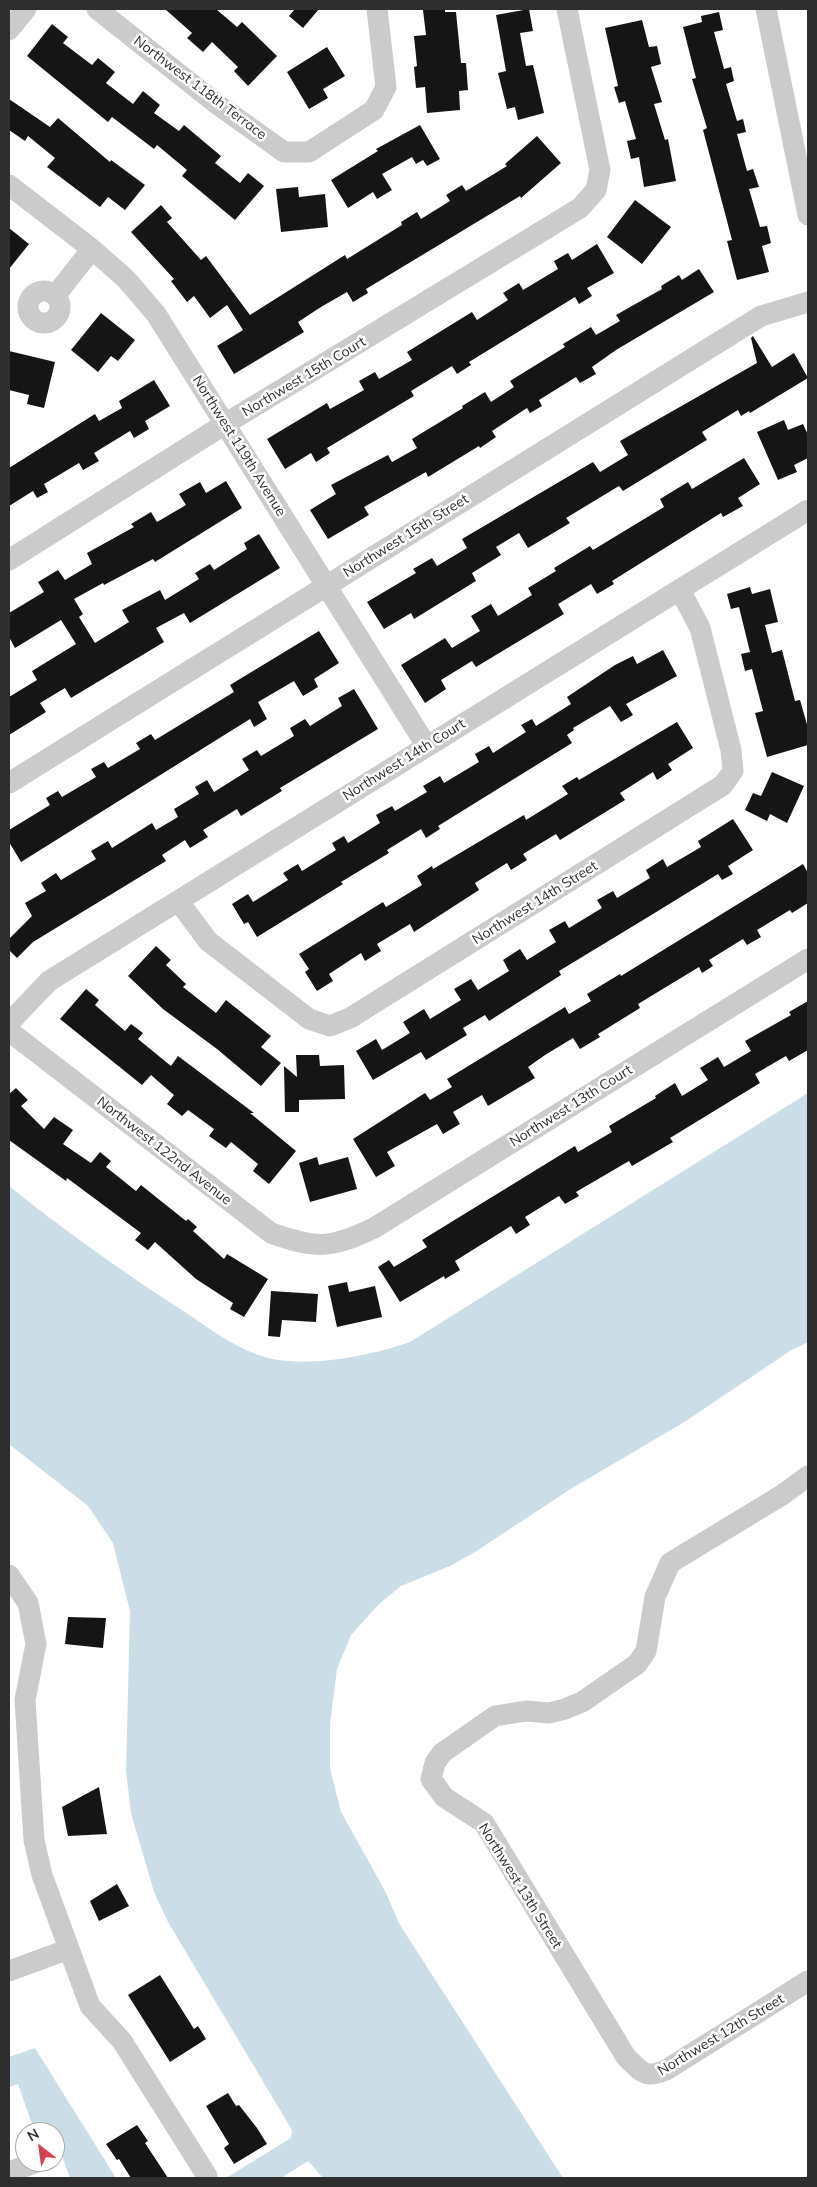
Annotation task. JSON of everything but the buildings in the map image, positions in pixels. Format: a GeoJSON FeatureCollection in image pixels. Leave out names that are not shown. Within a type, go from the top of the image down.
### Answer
{"type":"FeatureCollection","features":[{"type":"Feature","properties":{"kind":"street"},"geometry":{"type":"LineString","coordinates":[[9,30],[26,9]]}},
{"type":"Feature","properties":{"kind":"street","name":"Northwest 118th Terrace"},"geometry":{"type":"LineString","coordinates":[[97,9],[217,104],[284,152],[309,152],[374,110],[386,87],[377,9]]}},
{"type":"Feature","properties":{"kind":"street","name":"Northwest 15th Court"},"geometry":{"type":"LineString","coordinates":[[9,560],[225,424],[580,208],[596,190],[600,170],[567,9]]}},
{"type":"Feature","properties":{"kind":"street"},"geometry":{"type":"LineString","coordinates":[[766,9],[808,215]]}},
{"type":"Feature","properties":{"kind":"street","name":"Northwest 119th Avenue"},"geometry":{"type":"LineString","coordinates":[[9,185],[92,249],[126,279],[156,314],[328,585],[426,745]]}},
{"type":"Feature","properties":{"kind":"street"},"geometry":{"type":"LineString","coordinates":[[55,296],[92,249]]}},
{"type":"Feature","properties":{"kind":"street","name":"Northwest 15th Street"},"geometry":{"type":"LineString","coordinates":[[9,783],[761,316],[808,302]]}},
{"type":"Feature","properties":{"kind":"street","name":"Northwest 14th Court"},"geometry":{"type":"LineString","coordinates":[[9,1023],[49,981],[179,902],[426,745],[808,510]]}},
{"type":"Feature","properties":{"kind":"street","name":"Northwest 14th Street"},"geometry":{"type":"LineString","coordinates":[[179,902],[208,941],[309,1019],[330,1026],[350,1018],[723,785],[733,771],[730,750],[700,628],[680,590]]}},
{"type":"Feature","properties":{"kind":"street","name":"Northwest 13th Court"},"geometry":{"type":"LineString","coordinates":[[330,1245],[352,1239],[374,1228],[808,959]]}},
{"type":"Feature","properties":{"kind":"street","name":"Northwest 122nd Avenue"},"geometry":{"type":"LineString","coordinates":[[9,1031],[270,1233],[304,1244],[330,1245]]}},
{"type":"Feature","properties":{"kind":"street","name":"Northwest 13th Street"},"geometry":{"type":"LineString","coordinates":[[570,1965],[484,1823],[444,1797],[431,1779],[435,1763],[442,1753],[495,1716],[526,1711],[549,1713],[565,1709],[582,1702],[637,1664],[646,1651],[655,1597],[670,1562],[782,1496],[808,1476]]}},
{"type":"Feature","properties":{"kind":"street"},"geometry":{"type":"LineString","coordinates":[[9,1575],[28,1603],[36,1644],[25,1700],[34,1840],[42,1875],[90,2006],[122,2040],[207,2176]]}},
{"type":"Feature","properties":{"kind":"street"},"geometry":{"type":"LineString","coordinates":[[9,1971],[69,1950]]}},
{"type":"Feature","properties":{"kind":"street","name":"Northwest 12th Street"},"geometry":{"type":"LineString","coordinates":[[570,1965],[626,2057],[646,2075],[652,2076],[666,2070],[808,1981]]}},
{"type":"Feature","properties":{"kind":"water"},"geometry":{"type":"Polygon","coordinates":[[[808,1093],[808,1342],[790,1351],[686,1421],[569,1490],[475,1552],[452,1565],[401,1586],[379,1604],[351,1635],[337,1669],[330,1724],[330,1768],[341,1812],[384,1889],[400,1925],[563,2178],[323,2178],[308,2161],[281,2178],[226,2178],[291,2138],[292,2130],[168,1922],[154,1892],[131,1813],[126,1771],[130,1611],[113,1543],[88,1506],[9,1444],[9,1186],[117,1267],[214,1332],[246,1350],[268,1358],[284,1361],[302,1362],[339,1359],[376,1352],[410,1342],[808,1093]]]}},
{"type":"Feature","properties":{"kind":"water"},"geometry":{"type":"Polygon","coordinates":[[[35,2048],[116,2178],[70,2178],[65,2164],[65,2122],[31,2122],[18,2084],[9,2087],[9,2057],[35,2048]]]}}]}
